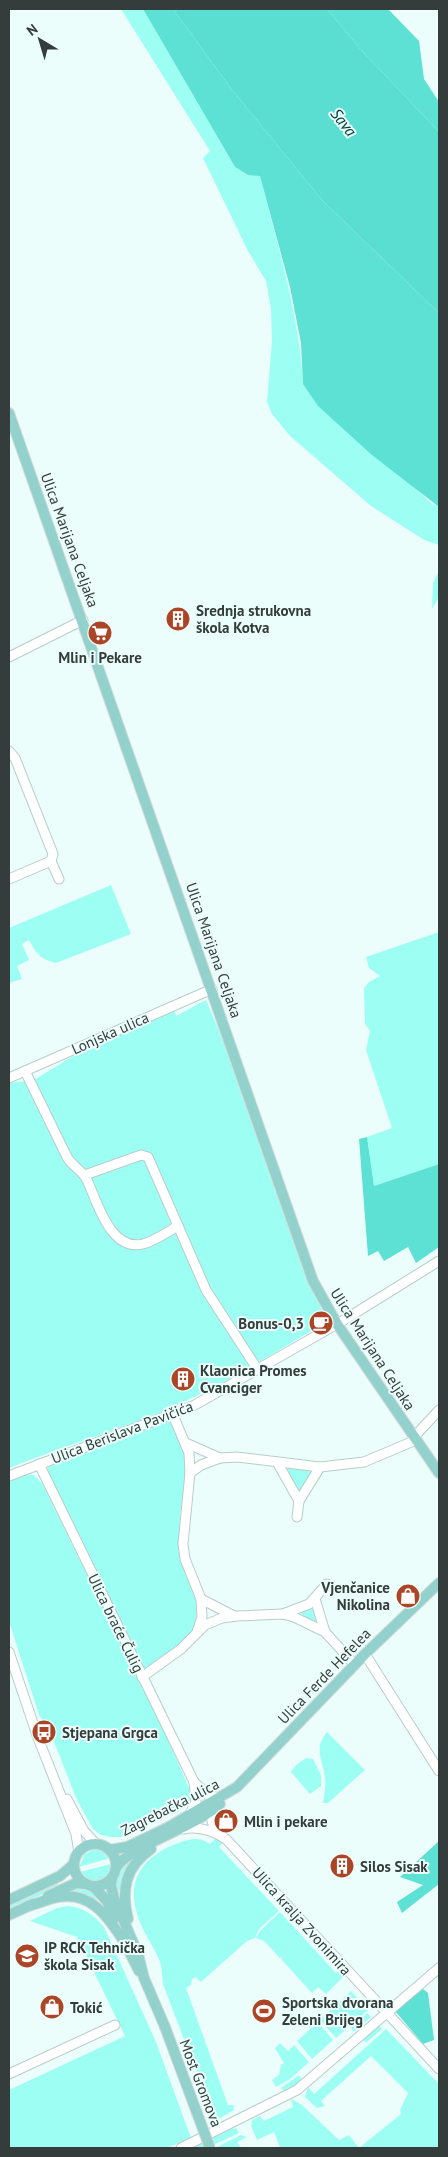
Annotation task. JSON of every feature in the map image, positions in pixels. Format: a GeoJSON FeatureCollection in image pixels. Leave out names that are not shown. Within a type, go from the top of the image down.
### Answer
{"type":"FeatureCollection","features":[{"type":"Feature","properties":{"kind":"main road","name":"Ulica Marijana Celjaka"},"geometry":{"type":"LineString","coordinates":[[9,413],[313,1281],[337,1324],[439,1473]]}},
{"type":"Feature","properties":{"kind":"main road","name":"Ulica Ferde Hefelea"},"geometry":{"type":"LineString","coordinates":[[231,1792],[258,1767],[365,1654],[439,1582]]}},
{"type":"Feature","properties":{"kind":"main road","name":"Zagrebačka ulica"},"geometry":{"type":"LineString","coordinates":[[109,1850],[127,1847],[188,1817],[231,1792]]}},
{"type":"Feature","properties":{"kind":"main road","name":"Zagrebačka ulica"},"geometry":{"type":"LineString","coordinates":[[114,1873],[126,1856],[183,1829],[212,1811],[231,1792]]}},
{"type":"Feature","properties":{"kind":"main road"},"geometry":{"type":"LineString","coordinates":[[127,1938],[124,1901],[127,1876],[142,1855],[168,1836]]}},
{"type":"Feature","properties":{"kind":"main road"},"geometry":{"type":"LineString","coordinates":[[9,1900],[60,1876],[74,1864],[79,1852],[86,1846],[96,1844],[109,1850],[113,1855],[112,1891],[127,1938]]}},
{"type":"Feature","properties":{"kind":"main road"},"geometry":{"type":"LineString","coordinates":[[74,1864],[77,1876],[106,1901],[127,1938]]}},
{"type":"Feature","properties":{"kind":"main road"},"geometry":{"type":"LineString","coordinates":[[9,1915],[70,1885],[103,1884],[114,1873]]}},
{"type":"Feature","properties":{"kind":"main road"},"geometry":{"type":"LineString","coordinates":[[28,1906],[63,1896],[88,1900],[106,1914],[127,1938]]}},
{"type":"Feature","properties":{"kind":"main road","name":"Most Gromova"},"geometry":{"type":"LineString","coordinates":[[127,1938],[164,2027],[210,2148]]}},
{"type":"Feature","properties":{"kind":"street"},"geometry":{"type":"LineString","coordinates":[[9,657],[83,620]]}},
{"type":"Feature","properties":{"kind":"street"},"geometry":{"type":"LineString","coordinates":[[9,751],[15,758],[52,854],[51,861],[59,879]]}},
{"type":"Feature","properties":{"kind":"street"},"geometry":{"type":"LineString","coordinates":[[9,879],[51,861]]}},
{"type":"Feature","properties":{"kind":"street","name":"Lonjska ulica"},"geometry":{"type":"LineString","coordinates":[[9,1078],[212,989]]}},
{"type":"Feature","properties":{"kind":"street"},"geometry":{"type":"LineString","coordinates":[[24,1071],[71,1163],[84,1175],[104,1219],[113,1233],[125,1242],[137,1245],[144,1244],[178,1226]]}},
{"type":"Feature","properties":{"kind":"street"},"geometry":{"type":"LineString","coordinates":[[84,1175],[146,1155],[206,1290],[258,1370]]}},
{"type":"Feature","properties":{"kind":"street","name":"Ulica Berislava Pavičića"},"geometry":{"type":"LineString","coordinates":[[9,1476],[173,1415],[258,1370],[439,1261]]}},
{"type":"Feature","properties":{"kind":"street"},"geometry":{"type":"LineString","coordinates":[[190,1473],[201,1465],[220,1458],[237,1457],[320,1467],[364,1462],[415,1438],[439,1410]]}},
{"type":"Feature","properties":{"kind":"street"},"geometry":{"type":"LineString","coordinates":[[173,1415],[186,1443],[190,1473],[183,1544],[185,1559],[201,1599],[202,1616],[197,1632]]}},
{"type":"Feature","properties":{"kind":"street"},"geometry":{"type":"LineString","coordinates":[[186,1443],[220,1458]]}},
{"type":"Feature","properties":{"kind":"street"},"geometry":{"type":"LineString","coordinates":[[277,1462],[299,1501]]}},
{"type":"Feature","properties":{"kind":"street","name":"Ulica braće Čulig"},"geometry":{"type":"LineString","coordinates":[[39,1464],[194,1782],[196,1802],[188,1817]]}},
{"type":"Feature","properties":{"kind":"street"},"geometry":{"type":"LineString","coordinates":[[297,1518],[299,1501],[320,1467]]}},
{"type":"Feature","properties":{"kind":"street"},"geometry":{"type":"LineString","coordinates":[[283,1614],[315,1599],[327,1584]]}},
{"type":"Feature","properties":{"kind":"street"},"geometry":{"type":"LineString","coordinates":[[201,1599],[220,1611],[236,1616]]}},
{"type":"Feature","properties":{"kind":"street"},"geometry":{"type":"LineString","coordinates":[[315,1599],[325,1632]]}},
{"type":"Feature","properties":{"kind":"street"},"geometry":{"type":"LineString","coordinates":[[142,1677],[181,1649],[197,1632],[214,1621],[236,1616],[283,1614],[304,1621],[325,1632],[355,1665]]}},
{"type":"Feature","properties":{"kind":"street"},"geometry":{"type":"LineString","coordinates":[[9,1652],[38,1738],[76,1834],[79,1852]]}},
{"type":"Feature","properties":{"kind":"street"},"geometry":{"type":"LineString","coordinates":[[365,1654],[439,1771]]}},
{"type":"Feature","properties":{"kind":"street","name":"Ulica braće Čulig"},"geometry":{"type":"LineString","coordinates":[[194,1782],[208,1795],[220,1798]]}},
{"type":"Feature","properties":{"kind":"street"},"geometry":{"type":"LineString","coordinates":[[58,1786],[84,1830],[96,1844]]}},
{"type":"Feature","properties":{"kind":"street"},"geometry":{"type":"LineString","coordinates":[[212,1811],[212,1821],[216,1833]]}},
{"type":"Feature","properties":{"kind":"street","name":"Ulica kralja Zvonimira"},"geometry":{"type":"LineString","coordinates":[[183,1829],[194,1828],[216,1833],[226,1839],[439,2069]]}},
{"type":"Feature","properties":{"kind":"street"},"geometry":{"type":"LineString","coordinates":[[181,2148],[298,2090],[439,1968]]}},
{"type":"Feature","properties":{"kind":"street"},"geometry":{"type":"LineString","coordinates":[[9,2074],[115,2026]]}},
{"type":"Feature","properties":{"kind":"shaded area"},"geometry":{"type":"Polygon","coordinates":[[[121,9],[143,9],[235,167],[248,175],[260,175],[292,305],[301,357],[303,384],[431,503],[439,507],[439,545],[424,540],[371,506],[290,436],[272,414],[267,402],[272,341],[271,309],[266,281],[248,251],[203,158],[210,151],[121,9]]]}},
{"type":"Feature","properties":{"kind":"shaded area"},"geometry":{"type":"Polygon","coordinates":[[[143,9],[173,9],[230,87],[322,200],[439,313],[439,507],[372,455],[318,406],[303,384],[301,343],[290,287],[260,176],[248,175],[235,167],[143,9]]]}},
{"type":"Feature","properties":{"kind":"shaded area"},"geometry":{"type":"Polygon","coordinates":[[[327,9],[388,9],[419,41],[424,79],[439,102],[439,132],[361,50],[327,9]]]}},
{"type":"Feature","properties":{"kind":"shaded area"},"geometry":{"type":"Polygon","coordinates":[[[439,571],[439,597],[432,609],[433,583],[439,571]]]}},
{"type":"Feature","properties":{"kind":"shaded area"},"geometry":{"type":"Polygon","coordinates":[[[111,885],[131,934],[56,963],[46,960],[39,955],[29,940],[22,944],[29,960],[17,966],[22,979],[9,983],[9,928],[111,885]]]}},
{"type":"Feature","properties":{"kind":"shaded area"},"geometry":{"type":"Polygon","coordinates":[[[439,932],[439,1164],[374,1186],[367,1137],[392,1128],[366,1050],[370,1031],[365,1024],[364,988],[369,982],[380,976],[369,968],[366,957],[439,932]]]}},
{"type":"Feature","properties":{"kind":"shaded area"},"geometry":{"type":"Polygon","coordinates":[[[206,1000],[229,1054],[303,1269],[327,1321],[235,1376],[177,1405],[9,1468],[9,1083],[34,1080],[88,1047],[174,1009],[176,1016],[206,1000]]]}},
{"type":"Feature","properties":{"kind":"shaded area"},"geometry":{"type":"Polygon","coordinates":[[[367,1137],[374,1186],[439,1164],[439,1247],[416,1263],[408,1247],[384,1261],[378,1251],[368,1256],[359,1139],[367,1137]]]}},
{"type":"Feature","properties":{"kind":"shaded area"},"geometry":{"type":"Polygon","coordinates":[[[168,1420],[171,1421],[175,1429],[185,1453],[187,1465],[180,1514],[180,1539],[183,1562],[195,1597],[196,1616],[194,1628],[186,1639],[173,1651],[146,1670],[47,1471],[48,1467],[54,1462],[168,1420]]]}},
{"type":"Feature","properties":{"kind":"shaded area"},"geometry":{"type":"Polygon","coordinates":[[[289,1467],[309,1471],[311,1474],[299,1493],[286,1471],[289,1467]]]}},
{"type":"Feature","properties":{"kind":"shaded area"},"geometry":{"type":"Polygon","coordinates":[[[24,1475],[34,1475],[42,1483],[170,1744],[189,1788],[191,1800],[186,1807],[121,1837],[101,1835],[93,1829],[76,1798],[50,1731],[39,1715],[9,1621],[9,1482],[24,1475]]]}},
{"type":"Feature","properties":{"kind":"shaded area"},"geometry":{"type":"Polygon","coordinates":[[[312,1607],[317,1619],[315,1622],[301,1614],[302,1611],[312,1607]]]}},
{"type":"Feature","properties":{"kind":"shaded area"},"geometry":{"type":"Polygon","coordinates":[[[327,1732],[365,1770],[328,1803],[323,1803],[325,1781],[320,1744],[327,1732]]]}},
{"type":"Feature","properties":{"kind":"shaded area"},"geometry":{"type":"Polygon","coordinates":[[[306,1758],[313,1759],[321,1775],[321,1786],[310,1794],[291,1772],[296,1765],[306,1758]]]}},
{"type":"Feature","properties":{"kind":"shaded area"},"geometry":{"type":"Polygon","coordinates":[[[217,1837],[223,1842],[219,1847],[279,1911],[259,1929],[255,1938],[247,1941],[201,1982],[196,1977],[192,1979],[191,1985],[186,1988],[228,2105],[233,2105],[234,2110],[215,2121],[163,1984],[161,1965],[137,1913],[134,1887],[143,1866],[152,1857],[190,1839],[206,1841],[210,1844],[217,1837]]]}},
{"type":"Feature","properties":{"kind":"shaded area"},"geometry":{"type":"Polygon","coordinates":[[[439,1841],[439,1884],[402,1913],[397,1902],[423,1885],[400,1877],[439,1841]]]}},
{"type":"Feature","properties":{"kind":"shaded area"},"geometry":{"type":"Polygon","coordinates":[[[94,1849],[103,1851],[110,1858],[79,1867],[85,1854],[94,1849]]]}},
{"type":"Feature","properties":{"kind":"shaded area"},"geometry":{"type":"Polygon","coordinates":[[[127,1860],[128,1865],[122,1877],[120,1890],[115,1891],[117,1880],[127,1860]]]}},
{"type":"Feature","properties":{"kind":"shaded area"},"geometry":{"type":"Polygon","coordinates":[[[111,1864],[109,1872],[102,1880],[90,1881],[80,1872],[111,1864]]]}},
{"type":"Feature","properties":{"kind":"shaded area"},"geometry":{"type":"Polygon","coordinates":[[[57,1881],[59,1886],[9,1911],[9,1904],[57,1881]]]}},
{"type":"Feature","properties":{"kind":"shaded area"},"geometry":{"type":"Polygon","coordinates":[[[71,1888],[91,1891],[100,1898],[95,1901],[74,1893],[71,1888]]]}},
{"type":"Feature","properties":{"kind":"shaded area"},"geometry":{"type":"Polygon","coordinates":[[[67,1906],[88,1912],[104,1927],[156,2042],[191,2138],[167,2148],[9,2148],[9,2090],[125,2036],[77,1937],[30,1921],[57,1908],[67,1906]]]}},
{"type":"Feature","properties":{"kind":"shaded area"},"geometry":{"type":"Polygon","coordinates":[[[280,1912],[336,1973],[342,1970],[346,1974],[326,1994],[318,1987],[312,1993],[281,1959],[282,1956],[280,1958],[264,1941],[256,1938],[260,1931],[280,1912]]]}},
{"type":"Feature","properties":{"kind":"shaded area"},"geometry":{"type":"Polygon","coordinates":[[[423,1989],[428,1993],[434,2040],[423,2044],[395,2011],[423,1989]]]}},
{"type":"Feature","properties":{"kind":"shaded area"},"geometry":{"type":"Polygon","coordinates":[[[351,1991],[368,2010],[336,2038],[320,2020],[351,1991]]]}},
{"type":"Feature","properties":{"kind":"shaded area"},"geometry":{"type":"Polygon","coordinates":[[[367,2013],[371,2017],[354,2032],[351,2028],[367,2013]]]}},
{"type":"Feature","properties":{"kind":"shaded area"},"geometry":{"type":"Polygon","coordinates":[[[318,2022],[333,2040],[312,2059],[297,2041],[318,2022]]]}},
{"type":"Feature","properties":{"kind":"shaded area"},"geometry":{"type":"Polygon","coordinates":[[[378,2024],[382,2029],[366,2043],[362,2039],[378,2024]]]}},
{"type":"Feature","properties":{"kind":"shaded area"},"geometry":{"type":"Polygon","coordinates":[[[386,2029],[439,2084],[439,2148],[359,2148],[401,2114],[400,2110],[408,2093],[371,2056],[321,2101],[325,2106],[317,2108],[305,2097],[308,2087],[314,2094],[386,2029]]]}},
{"type":"Feature","properties":{"kind":"shaded area"},"geometry":{"type":"Polygon","coordinates":[[[280,2043],[288,2051],[294,2045],[309,2062],[290,2079],[276,2087],[272,2080],[279,2075],[281,2065],[284,2063],[275,2048],[280,2043]]]}},
{"type":"Feature","properties":{"kind":"shaded area"},"geometry":{"type":"Polygon","coordinates":[[[299,2075],[302,2080],[300,2082],[285,2092],[281,2088],[299,2075]]]}},
{"type":"Feature","properties":{"kind":"shaded area"},"geometry":{"type":"Polygon","coordinates":[[[291,2099],[302,2105],[339,2140],[349,2135],[359,2148],[280,2148],[274,2132],[257,2140],[251,2126],[252,2120],[260,2116],[264,2121],[293,2107],[291,2099]]]}},
{"type":"Feature","properties":{"kind":"shaded area"},"geometry":{"type":"Polygon","coordinates":[[[236,2128],[239,2133],[207,2148],[193,2148],[224,2131],[236,2128]]]}},
{"type":"Feature","properties":{"kind":"shaded area"},"geometry":{"type":"Polygon","coordinates":[[[241,2135],[247,2137],[237,2142],[241,2148],[215,2148],[241,2135]]]}},
{"type":"Feature","properties":{"kind":"water","name":"Sava"},"geometry":{"type":"Polygon","coordinates":[[[173,9],[327,9],[361,50],[439,132],[439,313],[322,200],[230,87],[173,9]]]}},
{"type":"Feature","properties":{"kind":"place","name":"Srednja strukovna škola Kotva"},"geometry":{"type":"Point","coordinates":[178,619]}},
{"type":"Feature","properties":{"kind":"place","name":"Mlin i Pekare"},"geometry":{"type":"Point","coordinates":[100,633]}},
{"type":"Feature","properties":{"kind":"place","name":"Bonus-0,3"},"geometry":{"type":"Point","coordinates":[321,1323]}},
{"type":"Feature","properties":{"kind":"place","name":"Klaonica Promes Cvanciger"},"geometry":{"type":"Point","coordinates":[183,1379]}},
{"type":"Feature","properties":{"kind":"place","name":"Vjenčanice Nikolina"},"geometry":{"type":"Point","coordinates":[408,1596]}},
{"type":"Feature","properties":{"kind":"place","name":"Stjepana Grgca"},"geometry":{"type":"Point","coordinates":[44,1732]}},
{"type":"Feature","properties":{"kind":"place","name":"Mlin i pekare"},"geometry":{"type":"Point","coordinates":[226,1821]}},
{"type":"Feature","properties":{"kind":"place","name":"Silos Sisak"},"geometry":{"type":"Point","coordinates":[342,1866]}},
{"type":"Feature","properties":{"kind":"place","name":"IP RCK Tehnička škola Sisak"},"geometry":{"type":"Point","coordinates":[27,1956]}},
{"type":"Feature","properties":{"kind":"place","name":"Tokić"},"geometry":{"type":"Point","coordinates":[52,2007]}},
{"type":"Feature","properties":{"kind":"place","name":"Sportska dvorana Zeleni Brijeg"},"geometry":{"type":"Point","coordinates":[264,2011]}}]}
